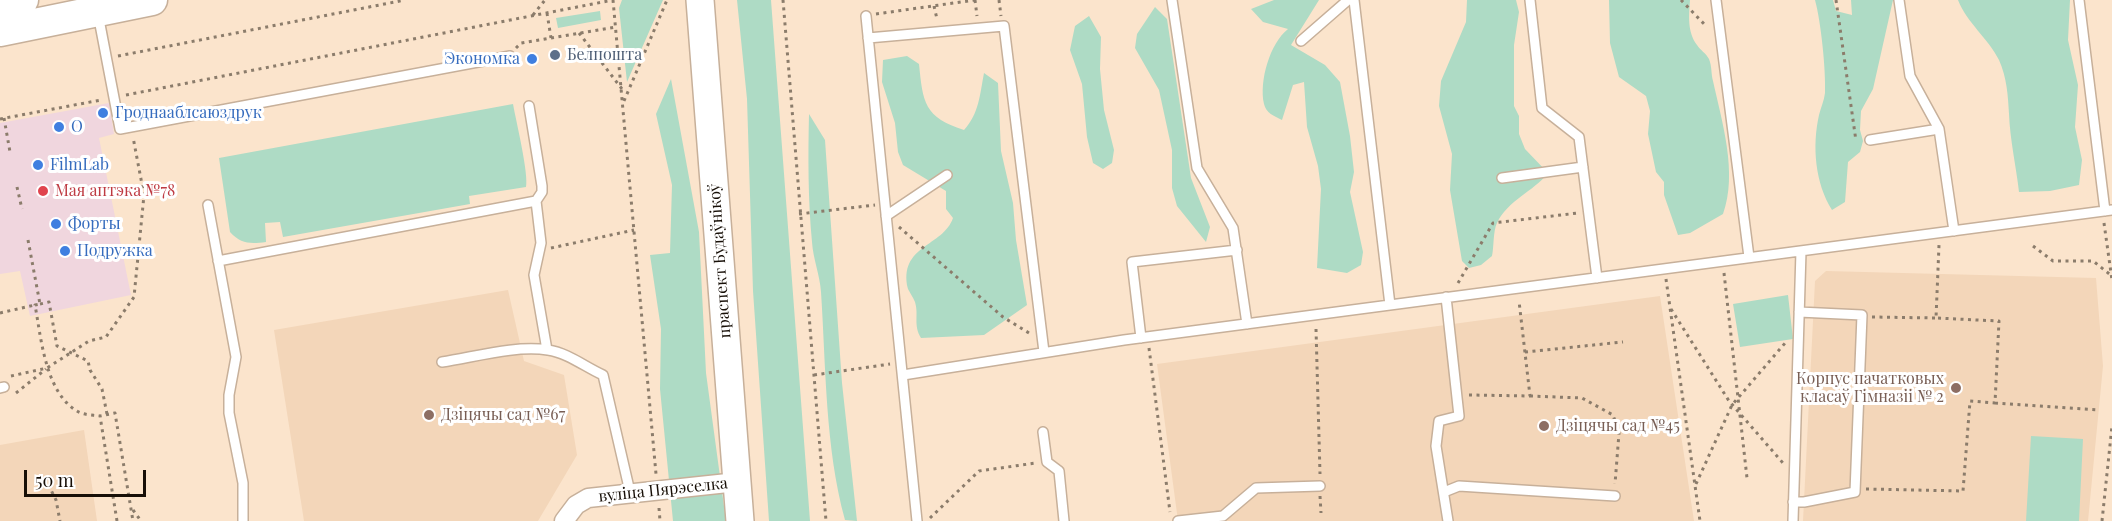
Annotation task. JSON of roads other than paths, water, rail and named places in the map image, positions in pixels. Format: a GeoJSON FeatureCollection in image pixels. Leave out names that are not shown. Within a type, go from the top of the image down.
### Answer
{"type":"FeatureCollection","features":[{"type":"Feature","properties":{"kind":"main road"},"geometry":{"type":"LineString","coordinates":[[0,5],[23,0]]}},
{"type":"Feature","properties":{"kind":"main road"},"geometry":{"type":"LineString","coordinates":[[0,31],[152,0]]}},
{"type":"Feature","properties":{"kind":"street","name":"праспект Будаўнікоў"},"geometry":{"type":"LineString","coordinates":[[700,0],[740,521]]}},
{"type":"Feature","properties":{"kind":"street","name":"вуліца Пярэселка"},"geometry":{"type":"LineString","coordinates":[[564,521],[576,505],[588,498],[737,482]]}},
{"type":"Feature","properties":{"kind":"lane"},"geometry":{"type":"LineString","coordinates":[[1172,0],[1197,168],[1233,228],[1247,324]]}},
{"type":"Feature","properties":{"kind":"lane"},"geometry":{"type":"LineString","coordinates":[[1301,41],[1348,0]]}},
{"type":"Feature","properties":{"kind":"lane"},"geometry":{"type":"LineString","coordinates":[[1354,0],[1390,305]]}},
{"type":"Feature","properties":{"kind":"lane"},"geometry":{"type":"LineString","coordinates":[[1530,0],[1542,108],[1579,137],[1596,278]]}},
{"type":"Feature","properties":{"kind":"lane"},"geometry":{"type":"LineString","coordinates":[[1716,0],[1749,257]]}},
{"type":"Feature","properties":{"kind":"lane"},"geometry":{"type":"LineString","coordinates":[[1899,0],[1910,76],[1939,129],[1954,231]]}},
{"type":"Feature","properties":{"kind":"lane"},"geometry":{"type":"LineString","coordinates":[[903,375],[1144,338],[2109,210],[2079,0]]}},
{"type":"Feature","properties":{"kind":"lane"},"geometry":{"type":"LineString","coordinates":[[98,11],[120,129],[510,56]]}},
{"type":"Feature","properties":{"kind":"lane"},"geometry":{"type":"LineString","coordinates":[[866,16],[881,216],[903,375],[917,521]]}},
{"type":"Feature","properties":{"kind":"lane"},"geometry":{"type":"LineString","coordinates":[[868,38],[1004,26],[1044,352]]}},
{"type":"Feature","properties":{"kind":"lane"},"geometry":{"type":"LineString","coordinates":[[218,261],[536,201],[540,198],[542,186],[529,106]]}},
{"type":"Feature","properties":{"kind":"lane"},"geometry":{"type":"LineString","coordinates":[[1870,140],[1939,129]]}},
{"type":"Feature","properties":{"kind":"lane"},"geometry":{"type":"LineString","coordinates":[[1502,178],[1583,167]]}},
{"type":"Feature","properties":{"kind":"lane"},"geometry":{"type":"LineString","coordinates":[[881,216],[947,175]]}},
{"type":"Feature","properties":{"kind":"lane"},"geometry":{"type":"LineString","coordinates":[[536,201],[541,226],[534,275],[548,350]]}},
{"type":"Feature","properties":{"kind":"lane"},"geometry":{"type":"LineString","coordinates":[[208,205],[236,357],[229,395],[229,412],[243,483],[243,521]]}},
{"type":"Feature","properties":{"kind":"lane"},"geometry":{"type":"LineString","coordinates":[[1144,338],[1132,262],[1237,250]]}},
{"type":"Feature","properties":{"kind":"lane"},"geometry":{"type":"LineString","coordinates":[[1793,521],[1801,251]]}},
{"type":"Feature","properties":{"kind":"lane"},"geometry":{"type":"LineString","coordinates":[[1446,297],[1459,416],[1439,421],[1436,446],[1448,521]]}},
{"type":"Feature","properties":{"kind":"lane"},"geometry":{"type":"LineString","coordinates":[[1793,502],[1854,492],[1867,316],[1799,312]]}},
{"type":"Feature","properties":{"kind":"lane"},"geometry":{"type":"LineString","coordinates":[[442,362],[522,350],[548,350],[563,354],[603,375],[630,492]]}},
{"type":"Feature","properties":{"kind":"lane"},"geometry":{"type":"LineString","coordinates":[[1043,432],[1047,462],[1059,471],[1064,521]]}},
{"type":"Feature","properties":{"kind":"lane"},"geometry":{"type":"LineString","coordinates":[[1178,521],[1223,516],[1256,488],[1320,486]]}},
{"type":"Feature","properties":{"kind":"lane"},"geometry":{"type":"LineString","coordinates":[[1444,492],[1459,486],[1615,496]]}},
{"type":"Feature","properties":{"kind":"place","name":"Белпошта"},"geometry":{"type":"Point","coordinates":[555,55]}},
{"type":"Feature","properties":{"kind":"place","name":"Экономка"},"geometry":{"type":"Point","coordinates":[532,59]}},
{"type":"Feature","properties":{"kind":"place","name":"Гроднааблсаюздрук"},"geometry":{"type":"Point","coordinates":[103,113]}},
{"type":"Feature","properties":{"kind":"place","name":"О"},"geometry":{"type":"Point","coordinates":[59,127]}},
{"type":"Feature","properties":{"kind":"place","name":"FilmLab"},"geometry":{"type":"Point","coordinates":[38,165]}},
{"type":"Feature","properties":{"kind":"place","name":"Мая аптэка №78"},"geometry":{"type":"Point","coordinates":[43,191]}},
{"type":"Feature","properties":{"kind":"place","name":"Форты"},"geometry":{"type":"Point","coordinates":[56,224]}},
{"type":"Feature","properties":{"kind":"place","name":"Подружка"},"geometry":{"type":"Point","coordinates":[65,251]}},
{"type":"Feature","properties":{"kind":"place","name":"Корпус пачатковых класаў Гімназіі № 2"},"geometry":{"type":"Point","coordinates":[1956,388]}},
{"type":"Feature","properties":{"kind":"place","name":"Дзіцячы сад №67"},"geometry":{"type":"Point","coordinates":[429,415]}},
{"type":"Feature","properties":{"kind":"place","name":"Дзіцячы сад №45"},"geometry":{"type":"Point","coordinates":[1544,426]}}]}
